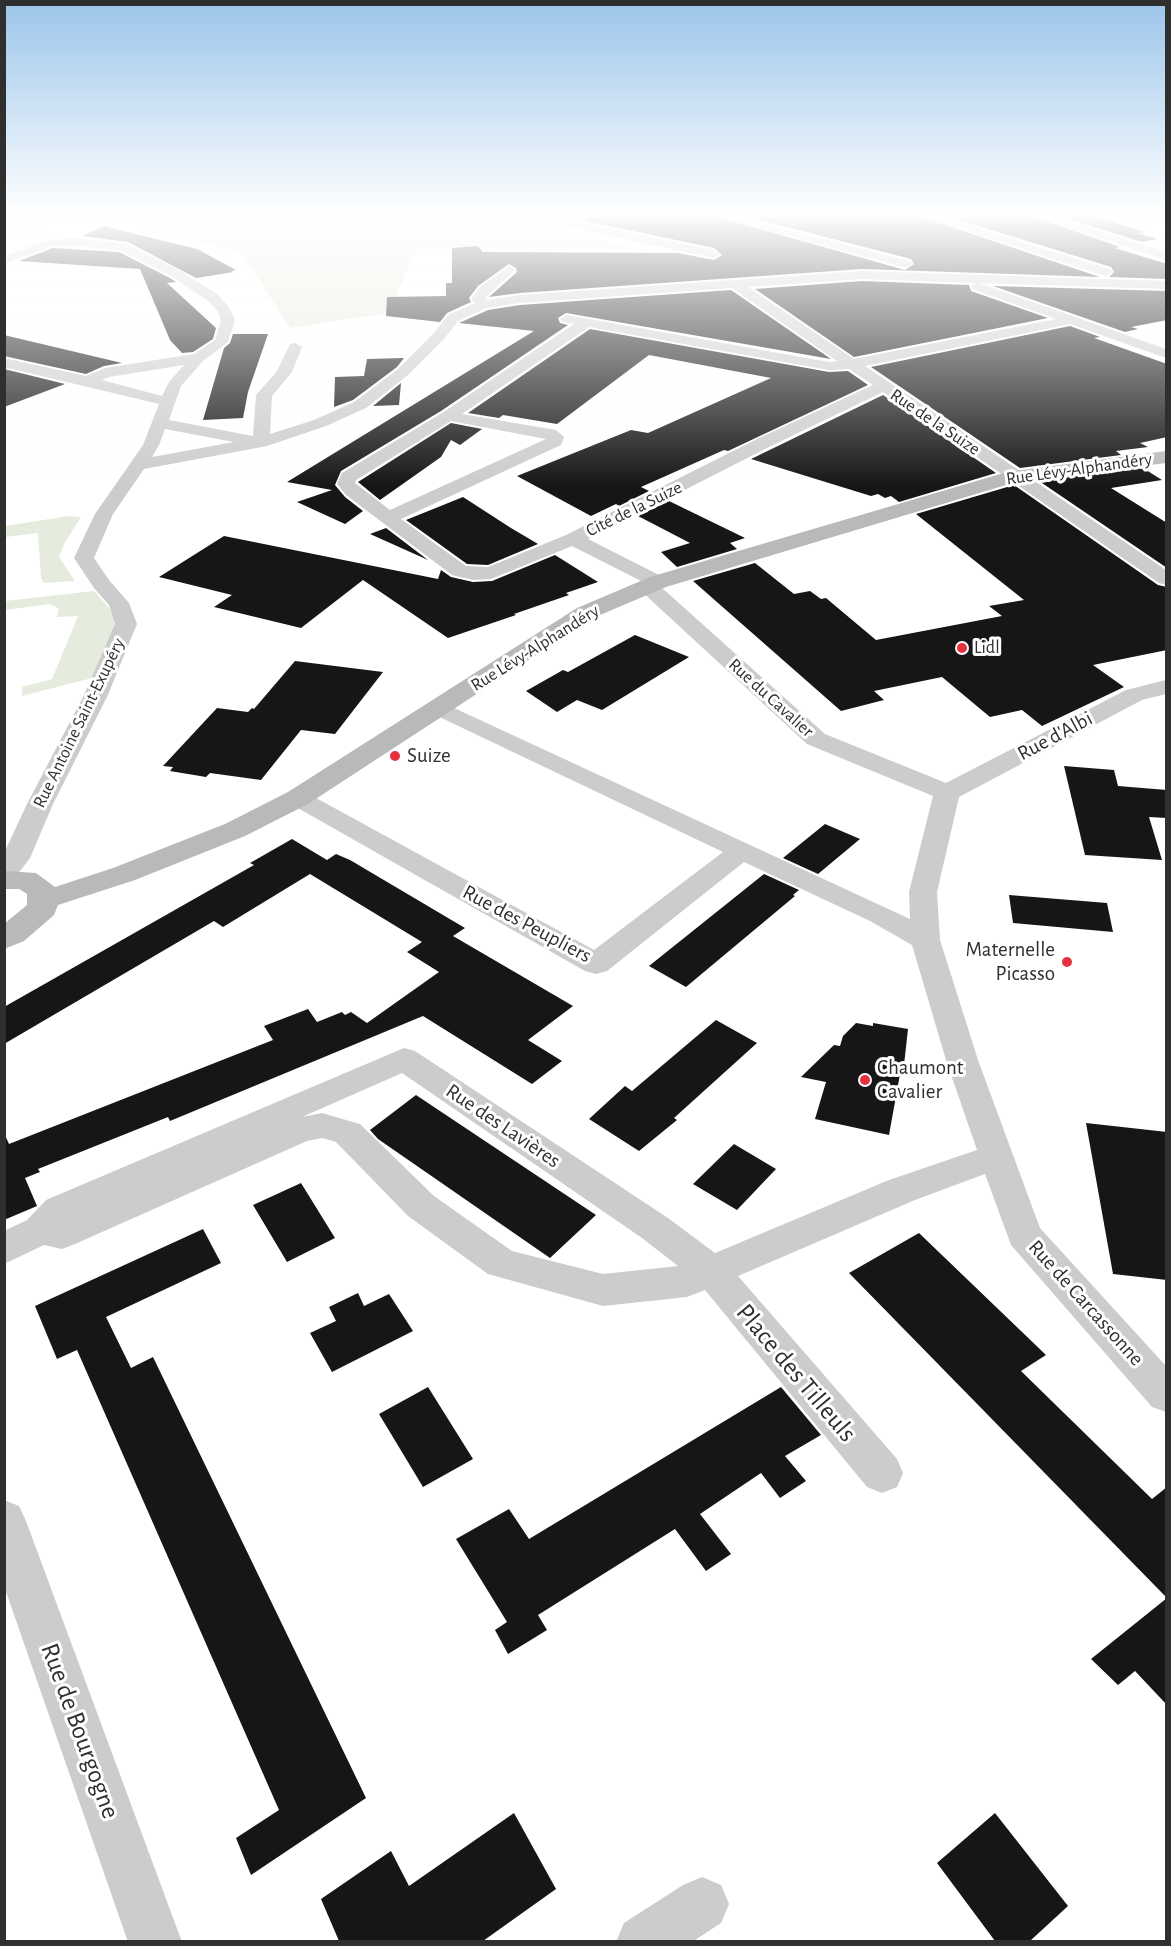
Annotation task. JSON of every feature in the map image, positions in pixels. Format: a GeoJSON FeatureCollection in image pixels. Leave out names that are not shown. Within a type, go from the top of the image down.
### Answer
{"type":"FeatureCollection","features":[{"type":"Feature","properties":{"kind":"street","name":"Rue Antoine Saint-Exupéry"},"geometry":{"type":"LineString","coordinates":[[4,873],[16,858],[40,804],[95,697],[126,624],[119,603],[101,584],[84,558],[104,514],[140,464],[160,423],[174,385],[198,358],[221,342],[228,320],[219,305]]}},
{"type":"Feature","properties":{"kind":"street"},"geometry":{"type":"LineString","coordinates":[[140,464],[261,442],[320,423],[360,405],[403,372],[453,318],[465,310],[481,305]]}},
{"type":"Feature","properties":{"kind":"street"},"geometry":{"type":"LineString","coordinates":[[488,305],[531,313]]}},
{"type":"Feature","properties":{"kind":"street","name":"Rue de la Suize"},"geometry":{"type":"LineString","coordinates":[[765,305],[1167,579]]}},
{"type":"Feature","properties":{"kind":"street"},"geometry":{"type":"LineString","coordinates":[[1029,305],[1167,354]]}},
{"type":"Feature","properties":{"kind":"street"},"geometry":{"type":"LineString","coordinates":[[554,317],[829,366],[852,364],[1071,320]]}},
{"type":"Feature","properties":{"kind":"street","name":"Cité de la Suize"},"geometry":{"type":"LineString","coordinates":[[587,322],[448,416],[348,477],[346,484],[352,491],[459,571],[473,574],[491,573],[573,539],[765,442],[883,386]]}},
{"type":"Feature","properties":{"kind":"street"},"geometry":{"type":"LineString","coordinates":[[261,442],[264,395],[284,372],[295,347]]}},
{"type":"Feature","properties":{"kind":"street"},"geometry":{"type":"LineString","coordinates":[[88,381],[105,373],[198,358]]}},
{"type":"Feature","properties":{"kind":"street"},"geometry":{"type":"LineString","coordinates":[[4,362],[168,402]]}},
{"type":"Feature","properties":{"kind":"street"},"geometry":{"type":"LineString","coordinates":[[388,518],[555,441],[556,437],[448,416]]}},
{"type":"Feature","properties":{"kind":"street"},"geometry":{"type":"LineString","coordinates":[[160,423],[261,442]]}},
{"type":"Feature","properties":{"kind":"street","name":"Rue Lévy-Alphandéry"},"geometry":{"type":"LineString","coordinates":[[42,899],[69,893],[124,874],[235,831],[297,798],[585,613],[653,584],[1014,476],[1167,457]]}},
{"type":"Feature","properties":{"kind":"street","name":"Rue du Cavalier"},"geometry":{"type":"LineString","coordinates":[[573,539],[653,584],[816,739],[947,793]]}},
{"type":"Feature","properties":{"kind":"street","name":"Rue d'Albi"},"geometry":{"type":"LineString","coordinates":[[947,793],[1134,695],[1167,687]]}},
{"type":"Feature","properties":{"kind":"street"},"geometry":{"type":"LineString","coordinates":[[439,708],[880,915],[925,940]]}},
{"type":"Feature","properties":{"kind":"street","name":"Rue de Carcassonne"},"geometry":{"type":"LineString","coordinates":[[947,793],[923,892],[925,940],[962,1060],[1024,1235],[1167,1394]]}},
{"type":"Feature","properties":{"kind":"street","name":"Rue des Peupliers"},"geometry":{"type":"LineString","coordinates":[[297,798],[596,964],[742,850]]}},
{"type":"Feature","properties":{"kind":"street"},"geometry":{"type":"LineString","coordinates":[[4,880],[25,880],[42,890],[43,908],[4,939]]}},
{"type":"Feature","properties":{"kind":"street","name":"Rue des Lavières"},"geometry":{"type":"LineString","coordinates":[[4,1249],[40,1230],[59,1210],[404,1059],[654,1228],[712,1272]]}},
{"type":"Feature","properties":{"kind":"street"},"geometry":{"type":"LineString","coordinates":[[40,1230],[62,1233],[298,1131],[322,1125],[348,1133],[420,1206],[501,1263],[603,1290],[687,1281],[902,1190],[997,1156]]}},
{"type":"Feature","properties":{"kind":"street","name":"Place des Tilleuls"},"geometry":{"type":"LineString","coordinates":[[712,1272],[882,1473]]}},
{"type":"Feature","properties":{"kind":"street","name":"Rue de Bourgogne"},"geometry":{"type":"LineString","coordinates":[[4,1521],[155,1941]]}},
{"type":"Feature","properties":{"kind":"street"},"geometry":{"type":"LineString","coordinates":[[643,1941],[702,1904]]}},
{"type":"Feature","properties":{"kind":"green space"},"geometry":{"type":"Polygon","coordinates":[[[275,305],[392,305],[388,313],[290,328],[275,305]]]}},
{"type":"Feature","properties":{"kind":"green space"},"geometry":{"type":"Polygon","coordinates":[[[69,516],[81,517],[64,544],[59,557],[75,581],[44,583],[41,578],[38,533],[5,537],[5,526],[69,516]]]}},
{"type":"Feature","properties":{"kind":"green space"},"geometry":{"type":"Polygon","coordinates":[[[94,591],[110,609],[114,620],[114,632],[92,678],[22,696],[22,687],[52,679],[78,616],[57,617],[59,609],[50,604],[5,610],[5,601],[94,591]]]}},
{"type":"Feature","properties":{"kind":"building"},"geometry":{"type":"Polygon","coordinates":[[[155,305],[191,305],[216,328],[213,339],[193,352],[182,353],[170,340],[155,305]]]}},
{"type":"Feature","properties":{"kind":"building"},"geometry":{"type":"Polygon","coordinates":[[[387,305],[465,305],[447,313],[440,322],[386,316],[387,305]]]}},
{"type":"Feature","properties":{"kind":"building"},"geometry":{"type":"Polygon","coordinates":[[[520,305],[752,305],[831,359],[566,313],[558,318],[560,323],[568,325],[441,411],[341,471],[335,485],[345,497],[363,511],[345,524],[297,502],[332,490],[287,482],[534,331],[459,323],[488,310],[520,305]]]}},
{"type":"Feature","properties":{"kind":"building"},"geometry":{"type":"Polygon","coordinates":[[[778,305],[1010,305],[1048,318],[854,357],[778,305]]]}},
{"type":"Feature","properties":{"kind":"building"},"geometry":{"type":"Polygon","coordinates":[[[1047,305],[1167,305],[1167,320],[1131,327],[1138,329],[1125,332],[1047,305]]]}},
{"type":"Feature","properties":{"kind":"building"},"geometry":{"type":"Polygon","coordinates":[[[1070,326],[1100,337],[1094,338],[1167,364],[1167,437],[1140,443],[1148,447],[1116,451],[1121,455],[1020,468],[871,367],[1070,326]]]}},
{"type":"Feature","properties":{"kind":"building"},"geometry":{"type":"Polygon","coordinates":[[[590,329],[829,372],[848,371],[868,385],[728,451],[724,450],[641,487],[649,491],[619,506],[616,504],[591,516],[517,476],[631,430],[648,433],[771,378],[649,355],[557,424],[503,415],[499,418],[468,413],[590,329]]]}},
{"type":"Feature","properties":{"kind":"building"},"geometry":{"type":"Polygon","coordinates":[[[233,334],[268,334],[248,392],[243,418],[203,420],[224,348],[230,343],[233,334]]]}},
{"type":"Feature","properties":{"kind":"building"},"geometry":{"type":"Polygon","coordinates":[[[4,335],[122,363],[104,366],[86,374],[4,356],[4,335]]]}},
{"type":"Feature","properties":{"kind":"building"},"geometry":{"type":"Polygon","coordinates":[[[404,358],[397,367],[353,400],[334,407],[335,377],[364,376],[367,359],[404,358]]]}},
{"type":"Feature","properties":{"kind":"building"},"geometry":{"type":"Polygon","coordinates":[[[4,369],[65,384],[4,407],[4,369]]]}},
{"type":"Feature","properties":{"kind":"building"},"geometry":{"type":"Polygon","coordinates":[[[401,383],[399,405],[373,406],[401,383]]]}},
{"type":"Feature","properties":{"kind":"building"},"geometry":{"type":"Polygon","coordinates":[[[883,395],[996,473],[899,502],[891,496],[885,498],[878,494],[871,496],[751,459],[883,395]]]}},
{"type":"Feature","properties":{"kind":"building"},"geometry":{"type":"Polygon","coordinates":[[[451,423],[482,429],[460,445],[451,440],[441,457],[380,500],[358,482],[451,423]]]}},
{"type":"Feature","properties":{"kind":"building"},"geometry":{"type":"Polygon","coordinates":[[[1143,468],[1162,480],[1111,488],[1167,523],[1167,568],[1039,481],[1143,468]]]}},
{"type":"Feature","properties":{"kind":"building"},"geometry":{"type":"Polygon","coordinates":[[[1014,485],[1158,585],[1167,587],[1167,650],[1093,665],[1124,687],[1042,726],[1022,710],[990,717],[942,677],[874,691],[884,700],[841,711],[693,581],[755,563],[794,594],[810,591],[821,599],[826,598],[876,640],[1002,616],[989,606],[1024,600],[916,514],[1014,485]]]}},
{"type":"Feature","properties":{"kind":"building"},"geometry":{"type":"Polygon","coordinates":[[[463,497],[538,544],[488,565],[467,564],[406,520],[463,497]]]}},
{"type":"Feature","properties":{"kind":"building"},"geometry":{"type":"Polygon","coordinates":[[[669,501],[745,538],[730,543],[737,549],[677,567],[661,552],[690,543],[638,516],[669,501]]]}},
{"type":"Feature","properties":{"kind":"building"},"geometry":{"type":"Polygon","coordinates":[[[386,528],[428,560],[370,534],[386,528]]]}},
{"type":"Feature","properties":{"kind":"building"},"geometry":{"type":"Polygon","coordinates":[[[224,536],[438,579],[441,570],[451,577],[473,582],[492,581],[555,555],[598,582],[566,593],[569,595],[514,614],[516,615],[448,638],[363,580],[301,628],[214,607],[232,595],[159,577],[224,536]]]}},
{"type":"Feature","properties":{"kind":"building"},"geometry":{"type":"Polygon","coordinates":[[[635,635],[689,657],[602,710],[577,700],[557,712],[526,691],[563,670],[568,672],[635,635]]]}},
{"type":"Feature","properties":{"kind":"building"},"geometry":{"type":"Polygon","coordinates":[[[295,661],[383,672],[335,734],[301,730],[261,780],[210,773],[206,777],[170,771],[173,767],[163,766],[217,708],[248,712],[254,709],[295,661]]]}},
{"type":"Feature","properties":{"kind":"building"},"geometry":{"type":"Polygon","coordinates":[[[1064,766],[1114,770],[1118,786],[1167,790],[1167,818],[1149,817],[1162,860],[1085,855],[1064,766]]]}},
{"type":"Feature","properties":{"kind":"building"},"geometry":{"type":"Polygon","coordinates":[[[825,824],[860,839],[818,874],[783,858],[825,824]]]}},
{"type":"Feature","properties":{"kind":"building"},"geometry":{"type":"Polygon","coordinates":[[[292,839],[327,860],[336,854],[350,860],[465,928],[453,936],[573,1006],[528,1040],[562,1061],[532,1084],[423,1016],[170,1121],[168,1117],[38,1169],[40,1172],[25,1178],[37,1206],[4,1220],[4,1133],[9,1144],[273,1040],[264,1026],[308,1009],[317,1022],[342,1012],[345,1015],[351,1012],[367,1023],[439,972],[407,952],[422,942],[310,874],[223,927],[214,921],[4,1044],[4,1007],[254,865],[250,863],[292,839]]]}},
{"type":"Feature","properties":{"kind":"building"},"geometry":{"type":"Polygon","coordinates":[[[764,874],[799,890],[793,895],[795,896],[686,987],[649,966],[764,874]]]}},
{"type":"Feature","properties":{"kind":"building"},"geometry":{"type":"Polygon","coordinates":[[[1009,895],[1107,903],[1113,932],[1013,923],[1009,895]]]}},
{"type":"Feature","properties":{"kind":"building"},"geometry":{"type":"Polygon","coordinates":[[[716,1020],[757,1043],[674,1118],[677,1120],[639,1151],[589,1119],[625,1086],[632,1091],[716,1020]]]}},
{"type":"Feature","properties":{"kind":"building"},"geometry":{"type":"Polygon","coordinates":[[[856,1023],[873,1026],[873,1023],[908,1029],[903,1074],[900,1074],[889,1135],[815,1119],[826,1082],[801,1077],[834,1045],[840,1046],[843,1036],[856,1023]]]}},
{"type":"Feature","properties":{"kind":"building"},"geometry":{"type":"Polygon","coordinates":[[[416,1095],[596,1215],[550,1258],[378,1139],[370,1130],[416,1095]]]}},
{"type":"Feature","properties":{"kind":"building"},"geometry":{"type":"Polygon","coordinates":[[[1086,1123],[1167,1132],[1167,1280],[1113,1274],[1086,1123]]]}},
{"type":"Feature","properties":{"kind":"building"},"geometry":{"type":"Polygon","coordinates":[[[734,1144],[776,1169],[737,1210],[693,1184],[734,1144]]]}},
{"type":"Feature","properties":{"kind":"building"},"geometry":{"type":"Polygon","coordinates":[[[301,1183],[335,1238],[287,1262],[253,1205],[301,1183]]]}},
{"type":"Feature","properties":{"kind":"building"},"geometry":{"type":"Polygon","coordinates":[[[203,1229],[221,1263],[106,1317],[131,1368],[153,1357],[366,1798],[251,1875],[236,1838],[279,1810],[77,1350],[57,1359],[35,1306],[203,1229]]]}},
{"type":"Feature","properties":{"kind":"building"},"geometry":{"type":"Polygon","coordinates":[[[919,1233],[1046,1355],[1021,1371],[1152,1499],[1167,1487],[1167,1598],[849,1273],[919,1233]]]}},
{"type":"Feature","properties":{"kind":"building"},"geometry":{"type":"Polygon","coordinates":[[[358,1293],[364,1306],[389,1294],[413,1331],[332,1372],[310,1333],[336,1321],[329,1307],[358,1293]]]}},
{"type":"Feature","properties":{"kind":"building"},"geometry":{"type":"Polygon","coordinates":[[[428,1387],[473,1459],[423,1487],[379,1414],[428,1387]]]}},
{"type":"Feature","properties":{"kind":"building"},"geometry":{"type":"Polygon","coordinates":[[[781,1387],[821,1435],[785,1456],[806,1481],[780,1498],[761,1473],[700,1514],[731,1554],[706,1571],[675,1529],[538,1615],[547,1630],[508,1654],[495,1630],[507,1622],[456,1539],[509,1509],[529,1539],[781,1387]]]}},
{"type":"Feature","properties":{"kind":"building"},"geometry":{"type":"Polygon","coordinates":[[[1167,1598],[1167,1705],[1135,1671],[1118,1685],[1091,1659],[1167,1598]]]}},
{"type":"Feature","properties":{"kind":"building"},"geometry":{"type":"Polygon","coordinates":[[[514,1813],[556,1889],[483,1941],[339,1941],[321,1899],[391,1851],[409,1886],[514,1813]]]}},
{"type":"Feature","properties":{"kind":"building"},"geometry":{"type":"Polygon","coordinates":[[[995,1813],[1068,1906],[1030,1941],[995,1941],[937,1863],[995,1813]]]}},
{"type":"Feature","properties":{"kind":"place","name":"Lidl"},"geometry":{"type":"Point","coordinates":[962,648]}},
{"type":"Feature","properties":{"kind":"place","name":"Suize"},"geometry":{"type":"Point","coordinates":[395,756]}},
{"type":"Feature","properties":{"kind":"place","name":"Maternelle Picasso"},"geometry":{"type":"Point","coordinates":[1067,962]}},
{"type":"Feature","properties":{"kind":"place","name":"Chaumont Cavalier"},"geometry":{"type":"Point","coordinates":[865,1080]}}]}
